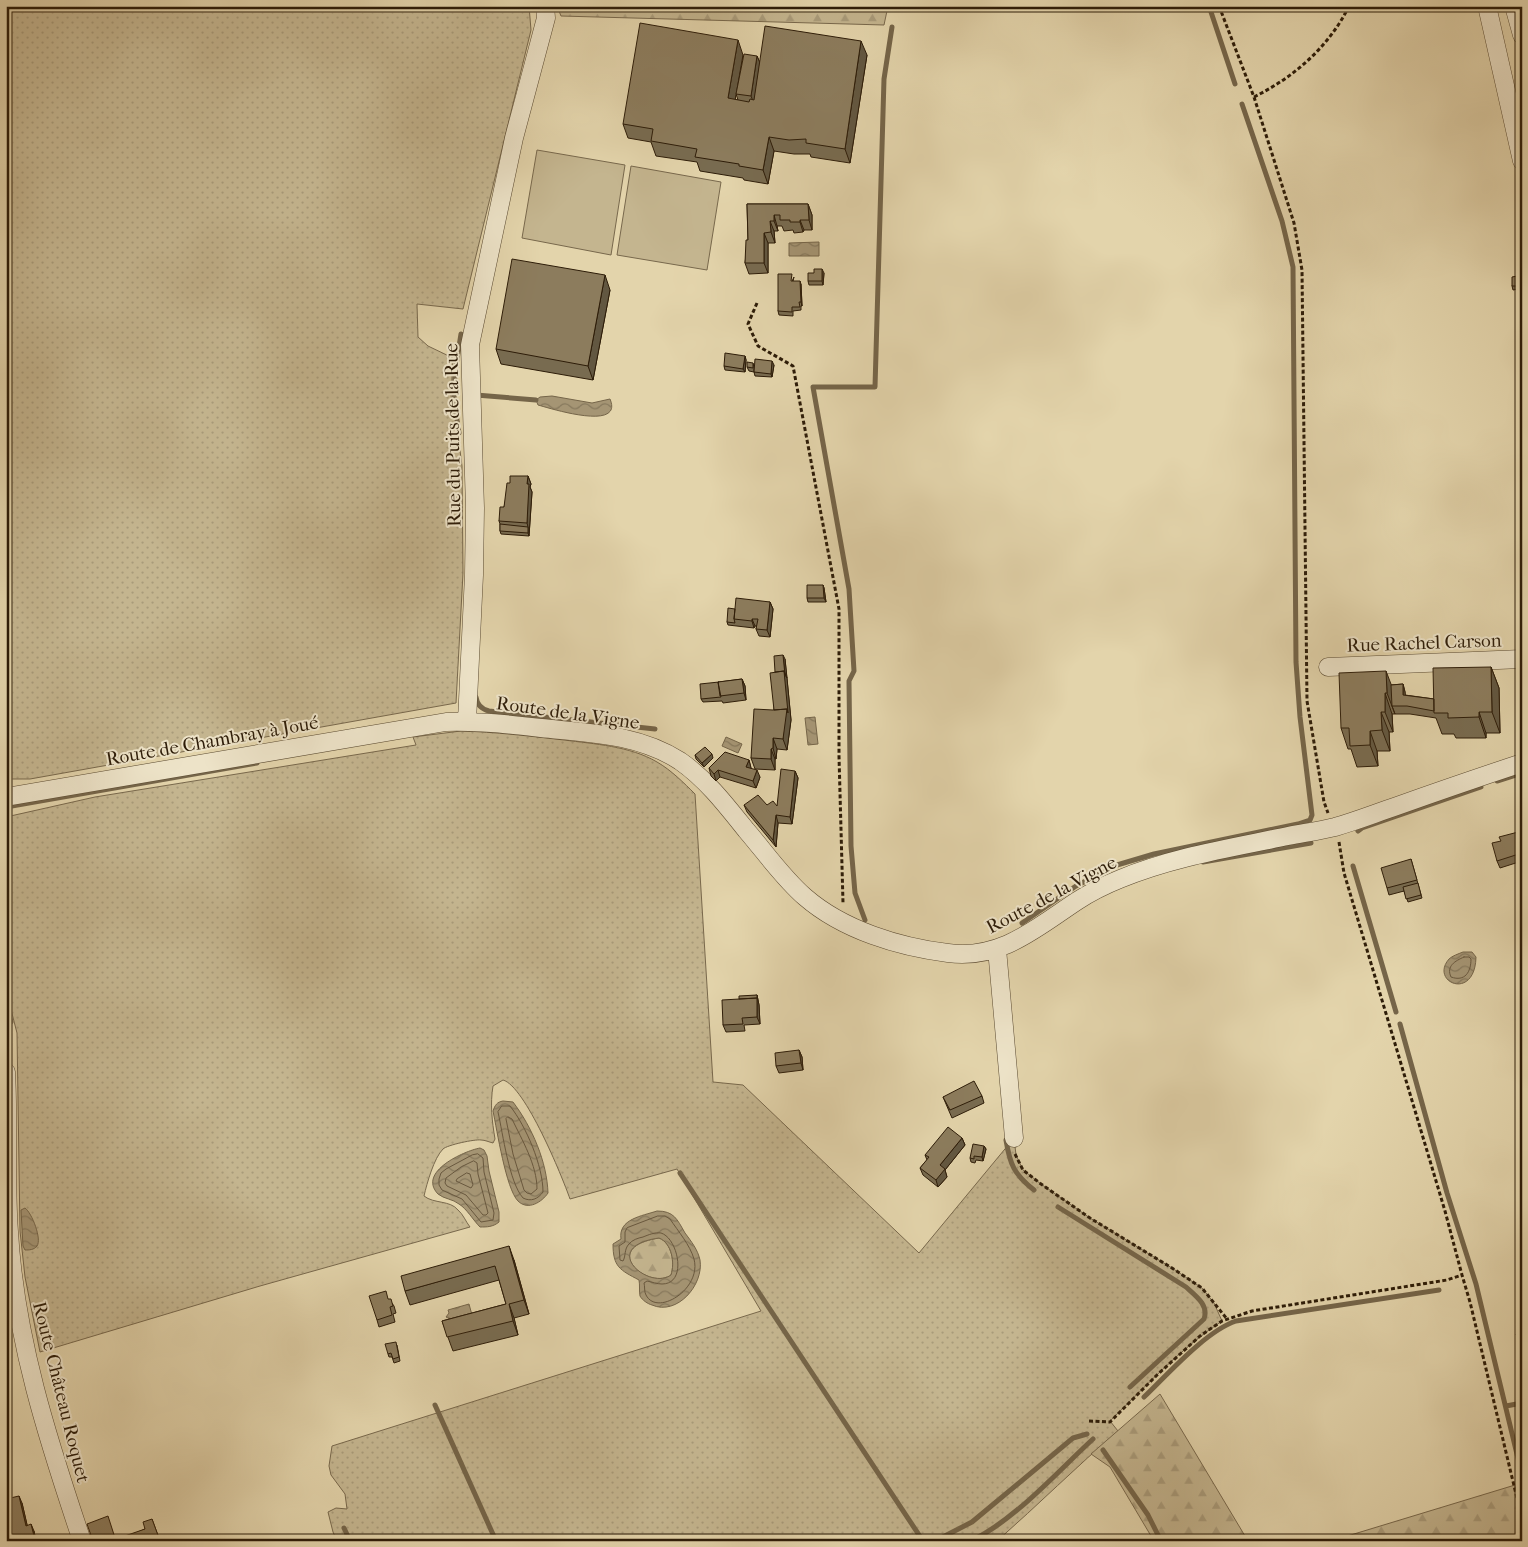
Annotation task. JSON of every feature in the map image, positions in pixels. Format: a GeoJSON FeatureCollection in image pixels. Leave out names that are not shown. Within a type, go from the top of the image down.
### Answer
{"type":"FeatureCollection","features":[{"type":"Feature","properties":{"kind":"street","name":"Rue du Puits de la Rue"},"geometry":{"type":"LineString","coordinates":[[467,721],[475,508],[470,344],[514,138],[546,18],[545,6]]}},
{"type":"Feature","properties":{"kind":"street"},"geometry":{"type":"LineString","coordinates":[[1487,6],[1522,161]]}},
{"type":"Feature","properties":{"kind":"street"},"geometry":{"type":"LineString","coordinates":[[1514,6],[1522,35]]}},
{"type":"Feature","properties":{"kind":"street","name":"Rue Rachel Carson"},"geometry":{"type":"LineString","coordinates":[[1328,667],[1522,659]]}},
{"type":"Feature","properties":{"kind":"street","name":"Route de la Vigne"},"geometry":{"type":"LineString","coordinates":[[424,725],[467,721],[591,733],[640,742],[659,749],[693,771],[715,792],[785,877],[824,912],[869,934],[948,954],[966,955],[997,949],[1027,934],[1080,898],[1102,886],[1136,872],[1172,861],[1334,827],[1522,763]]}},
{"type":"Feature","properties":{"kind":"street","name":"Route de Chambray à Joué"},"geometry":{"type":"LineString","coordinates":[[6,797],[424,725]]}},
{"type":"Feature","properties":{"kind":"street"},"geometry":{"type":"LineString","coordinates":[[997,949],[1014,1138]]}},
{"type":"Feature","properties":{"kind":"street","name":"Route Château Roquet"},"geometry":{"type":"LineString","coordinates":[[6,1072],[8,1232],[15,1293],[27,1355],[43,1419],[82,1541]]}},
{"type":"Feature","properties":{"kind":"path"},"geometry":{"type":"LineString","coordinates":[[1219,6],[1254,97],[1294,223],[1302,270],[1308,701],[1324,802],[1341,845],[1344,874],[1391,1027],[1412,1105],[1446,1211],[1462,1275],[1478,1327],[1522,1519]]}},
{"type":"Feature","properties":{"kind":"path"},"geometry":{"type":"LineString","coordinates":[[1254,97],[1296,72],[1330,37],[1350,6]]}},
{"type":"Feature","properties":{"kind":"path"},"geometry":{"type":"LineString","coordinates":[[757,303],[748,324],[758,346],[793,366],[839,609],[839,756],[844,923]]}},
{"type":"Feature","properties":{"kind":"path"},"geometry":{"type":"LineString","coordinates":[[1014,1138],[1016,1155],[1023,1170],[1090,1218],[1202,1288],[1228,1319]]}},
{"type":"Feature","properties":{"kind":"path"},"geometry":{"type":"LineString","coordinates":[[1089,1420],[1110,1422],[1157,1375],[1200,1336],[1222,1321],[1252,1311],[1447,1280],[1462,1275]]}},
{"type":"Feature","properties":{"kind":"green space"},"geometry":{"type":"Polygon","coordinates":[[[6,6],[529,6],[531,30],[463,309],[417,304],[418,337],[428,346],[453,358],[451,396],[462,466],[463,573],[456,703],[30,779],[6,779],[6,6]]]}},
{"type":"Feature","properties":{"kind":"green space"},"geometry":{"type":"Polygon","coordinates":[[[557,6],[888,6],[884,25],[561,16],[557,6]]]}},
{"type":"Feature","properties":{"kind":"green space"},"geometry":{"type":"Polygon","coordinates":[[[537,150],[625,165],[611,255],[522,238],[537,150]]]}},
{"type":"Feature","properties":{"kind":"green space"},"geometry":{"type":"Polygon","coordinates":[[[631,166],[721,182],[707,270],[617,255],[631,166]]]}},
{"type":"Feature","properties":{"kind":"green space"},"geometry":{"type":"Polygon","coordinates":[[[461,731],[538,737],[624,749],[635,752],[662,765],[695,794],[713,1082],[743,1085],[919,1253],[1014,1138],[1016,1155],[1023,1170],[1090,1218],[1202,1288],[1214,1303],[1222,1321],[1192,1344],[1150,1381],[1110,1421],[1118,1431],[997,1541],[337,1541],[328,1512],[336,1508],[347,1509],[345,1494],[331,1475],[329,1466],[332,1446],[761,1311],[677,1169],[570,1199],[532,1114],[512,1086],[503,1080],[493,1086],[492,1112],[495,1139],[493,1143],[473,1140],[443,1149],[434,1164],[424,1196],[455,1207],[470,1227],[260,1286],[40,1352],[25,1277],[20,1231],[17,1033],[6,990],[6,817],[95,797],[416,745],[413,737],[461,731]]]}},
{"type":"Feature","properties":{"kind":"green space"},"geometry":{"type":"Polygon","coordinates":[[[659,1238],[670,1249],[673,1265],[671,1275],[662,1278],[651,1277],[641,1273],[634,1266],[630,1258],[632,1250],[641,1243],[659,1238]]]}},
{"type":"Feature","properties":{"kind":"green space"},"geometry":{"type":"Polygon","coordinates":[[[1160,1394],[1248,1541],[1154,1541],[1110,1467],[1091,1454],[1160,1394]]]}},
{"type":"Feature","properties":{"kind":"green space"},"geometry":{"type":"Polygon","coordinates":[[[1515,1485],[1522,1519],[1522,1541],[1331,1541],[1515,1485]]]}},
{"type":"Feature","properties":{"kind":"water"},"geometry":{"type":"Polygon","coordinates":[[[819,242],[819,256],[789,256],[789,243],[819,242]]]}},
{"type":"Feature","properties":{"kind":"water"},"geometry":{"type":"Polygon","coordinates":[[[552,396],[592,403],[610,399],[611,409],[606,414],[583,416],[538,405],[536,400],[540,397],[552,396]]]}},
{"type":"Feature","properties":{"kind":"water"},"geometry":{"type":"Polygon","coordinates":[[[815,717],[818,744],[808,745],[805,718],[815,717]]]}},
{"type":"Feature","properties":{"kind":"water"},"geometry":{"type":"Polygon","coordinates":[[[726,737],[742,744],[738,753],[722,746],[726,737]]]}},
{"type":"Feature","properties":{"kind":"water"},"geometry":{"type":"Polygon","coordinates":[[[1463,952],[1472,952],[1476,957],[1474,971],[1469,980],[1455,984],[1448,980],[1444,967],[1450,958],[1463,952]]]}},
{"type":"Feature","properties":{"kind":"water"},"geometry":{"type":"Polygon","coordinates":[[[499,1102],[513,1102],[520,1112],[537,1145],[545,1169],[548,1193],[534,1204],[526,1205],[518,1201],[510,1185],[493,1111],[499,1102]]]}},
{"type":"Feature","properties":{"kind":"water"},"geometry":{"type":"Polygon","coordinates":[[[480,1148],[484,1150],[487,1156],[499,1212],[499,1222],[488,1227],[480,1227],[462,1206],[438,1194],[433,1186],[433,1178],[445,1164],[464,1153],[480,1148]]]}},
{"type":"Feature","properties":{"kind":"water"},"geometry":{"type":"Polygon","coordinates":[[[25,1208],[33,1220],[38,1238],[37,1246],[30,1250],[25,1250],[23,1246],[21,1210],[25,1208]]]}},
{"type":"Feature","properties":{"kind":"water"},"geometry":{"type":"Polygon","coordinates":[[[657,1211],[667,1212],[677,1220],[694,1246],[700,1260],[698,1279],[687,1296],[671,1306],[661,1307],[650,1304],[640,1296],[639,1280],[619,1267],[613,1252],[613,1244],[621,1239],[621,1232],[627,1223],[632,1219],[657,1211]],[[659,1238],[641,1243],[632,1250],[630,1258],[634,1266],[641,1273],[651,1277],[662,1278],[671,1275],[673,1265],[670,1249],[659,1238]]]}},
{"type":"Feature","properties":{"kind":"water"},"geometry":{"type":"Polygon","coordinates":[[[469,1304],[472,1315],[451,1321],[446,1317],[449,1313],[448,1310],[469,1304]]]}},
{"type":"Feature","properties":{"kind":"building"},"geometry":{"type":"Polygon","coordinates":[[[640,23],[738,40],[728,98],[749,102],[750,99],[754,100],[765,26],[861,41],[845,149],[806,143],[806,139],[789,140],[769,137],[763,170],[695,157],[697,149],[651,141],[653,129],[623,124],[640,23]]]}},
{"type":"Feature","properties":{"kind":"building"},"geometry":{"type":"Polygon","coordinates":[[[744,54],[757,56],[751,96],[736,94],[744,54]]]}},
{"type":"Feature","properties":{"kind":"building"},"geometry":{"type":"Polygon","coordinates":[[[747,204],[808,204],[809,220],[790,222],[790,220],[780,220],[780,215],[774,215],[774,221],[770,221],[771,232],[764,233],[764,263],[745,263],[746,240],[748,240],[747,204]]]}},
{"type":"Feature","properties":{"kind":"building"},"geometry":{"type":"Polygon","coordinates":[[[512,259],[605,275],[588,366],[496,349],[512,259]]]}},
{"type":"Feature","properties":{"kind":"building"},"geometry":{"type":"Polygon","coordinates":[[[814,269],[822,269],[822,281],[808,281],[808,273],[814,273],[814,269]]]}},
{"type":"Feature","properties":{"kind":"building"},"geometry":{"type":"Polygon","coordinates":[[[778,274],[792,274],[791,281],[800,281],[800,307],[792,307],[792,312],[778,311],[778,274]]]}},
{"type":"Feature","properties":{"kind":"building"},"geometry":{"type":"Polygon","coordinates":[[[1517,276],[1518,286],[1512,286],[1512,277],[1517,276]]]}},
{"type":"Feature","properties":{"kind":"building"},"geometry":{"type":"Polygon","coordinates":[[[725,353],[745,356],[743,369],[724,366],[725,353]]]}},
{"type":"Feature","properties":{"kind":"building"},"geometry":{"type":"Polygon","coordinates":[[[755,359],[772,361],[771,374],[754,372],[755,359]]]}},
{"type":"Feature","properties":{"kind":"building"},"geometry":{"type":"Polygon","coordinates":[[[747,362],[753,363],[753,368],[747,367],[747,362]]]}},
{"type":"Feature","properties":{"kind":"building"},"geometry":{"type":"Polygon","coordinates":[[[510,476],[528,476],[527,523],[499,521],[500,507],[504,507],[507,483],[510,483],[510,476]]]}},
{"type":"Feature","properties":{"kind":"building"},"geometry":{"type":"Polygon","coordinates":[[[500,524],[528,527],[528,533],[500,531],[500,524]]]}},
{"type":"Feature","properties":{"kind":"building"},"geometry":{"type":"Polygon","coordinates":[[[807,585],[823,585],[824,598],[807,598],[807,585]]]}},
{"type":"Feature","properties":{"kind":"building"},"geometry":{"type":"Polygon","coordinates":[[[736,598],[770,602],[767,630],[756,629],[758,619],[752,619],[752,621],[734,619],[736,598]]]}},
{"type":"Feature","properties":{"kind":"building"},"geometry":{"type":"Polygon","coordinates":[[[728,608],[735,609],[735,623],[727,622],[728,608]]]}},
{"type":"Feature","properties":{"kind":"building"},"geometry":{"type":"Polygon","coordinates":[[[783,655],[785,675],[784,671],[775,672],[774,656],[783,655]]]}},
{"type":"Feature","properties":{"kind":"building"},"geometry":{"type":"Polygon","coordinates":[[[1491,667],[1492,712],[1479,712],[1479,717],[1448,718],[1448,713],[1434,713],[1433,668],[1491,667]]]}},
{"type":"Feature","properties":{"kind":"building"},"geometry":{"type":"Polygon","coordinates":[[[784,671],[788,713],[787,709],[774,710],[770,673],[784,671]]]}},
{"type":"Feature","properties":{"kind":"building"},"geometry":{"type":"Polygon","coordinates":[[[1386,671],[1387,693],[1385,693],[1385,712],[1381,712],[1382,730],[1370,731],[1370,745],[1350,746],[1349,728],[1341,728],[1339,673],[1386,671]]]}},
{"type":"Feature","properties":{"kind":"building"},"geometry":{"type":"Polygon","coordinates":[[[742,679],[744,693],[720,696],[718,682],[742,679]]]}},
{"type":"Feature","properties":{"kind":"building"},"geometry":{"type":"Polygon","coordinates":[[[718,682],[721,697],[701,699],[700,684],[718,682]]]}},
{"type":"Feature","properties":{"kind":"building"},"geometry":{"type":"Polygon","coordinates":[[[1403,684],[1403,695],[1434,699],[1434,711],[1407,706],[1392,706],[1391,685],[1403,684]]]}},
{"type":"Feature","properties":{"kind":"building"},"geometry":{"type":"Polygon","coordinates":[[[754,709],[787,709],[783,739],[773,738],[771,759],[751,758],[754,709]]]}},
{"type":"Feature","properties":{"kind":"building"},"geometry":{"type":"Polygon","coordinates":[[[705,747],[712,754],[702,763],[695,755],[705,747]]]}},
{"type":"Feature","properties":{"kind":"building"},"geometry":{"type":"Polygon","coordinates":[[[725,752],[749,760],[746,767],[757,770],[753,781],[718,770],[714,774],[709,768],[725,752]]]}},
{"type":"Feature","properties":{"kind":"building"},"geometry":{"type":"Polygon","coordinates":[[[781,769],[795,771],[790,817],[776,815],[773,840],[744,805],[758,795],[767,805],[773,801],[777,806],[781,769]]]}},
{"type":"Feature","properties":{"kind":"building"},"geometry":{"type":"Polygon","coordinates":[[[1522,831],[1522,853],[1497,861],[1492,843],[1501,841],[1499,837],[1522,831]]]}},
{"type":"Feature","properties":{"kind":"building"},"geometry":{"type":"Polygon","coordinates":[[[1411,859],[1417,880],[1387,888],[1381,868],[1411,859]]]}},
{"type":"Feature","properties":{"kind":"building"},"geometry":{"type":"Polygon","coordinates":[[[1418,883],[1421,895],[1406,899],[1403,887],[1418,883]]]}},
{"type":"Feature","properties":{"kind":"building"},"geometry":{"type":"Polygon","coordinates":[[[757,995],[757,998],[739,999],[739,996],[757,995]]]}},
{"type":"Feature","properties":{"kind":"building"},"geometry":{"type":"Polygon","coordinates":[[[757,998],[757,1017],[742,1018],[743,1024],[723,1025],[722,1000],[757,998]]]}},
{"type":"Feature","properties":{"kind":"building"},"geometry":{"type":"Polygon","coordinates":[[[799,1050],[801,1063],[776,1066],[775,1053],[799,1050]]]}},
{"type":"Feature","properties":{"kind":"building"},"geometry":{"type":"Polygon","coordinates":[[[974,1081],[982,1096],[950,1110],[943,1097],[974,1081]]]}},
{"type":"Feature","properties":{"kind":"building"},"geometry":{"type":"Polygon","coordinates":[[[948,1127],[962,1138],[940,1165],[945,1169],[936,1180],[920,1168],[929,1157],[925,1155],[948,1127]]]}},
{"type":"Feature","properties":{"kind":"building"},"geometry":{"type":"Polygon","coordinates":[[[973,1144],[984,1146],[982,1157],[974,1156],[974,1159],[970,1158],[973,1144]]]}},
{"type":"Feature","properties":{"kind":"building"},"geometry":{"type":"Polygon","coordinates":[[[509,1246],[524,1300],[509,1304],[513,1321],[447,1337],[442,1321],[506,1304],[495,1266],[405,1291],[401,1276],[509,1246]]]}},
{"type":"Feature","properties":{"kind":"building"},"geometry":{"type":"Polygon","coordinates":[[[386,1291],[388,1299],[391,1299],[393,1306],[390,1307],[392,1315],[377,1320],[369,1296],[386,1291]]]}},
{"type":"Feature","properties":{"kind":"building"},"geometry":{"type":"Polygon","coordinates":[[[1522,1328],[1522,1340],[1516,1334],[1522,1328]]]}},
{"type":"Feature","properties":{"kind":"building"},"geometry":{"type":"Polygon","coordinates":[[[396,1342],[399,1357],[393,1359],[391,1353],[388,1354],[385,1344],[396,1342]]]}},
{"type":"Feature","properties":{"kind":"building"},"geometry":{"type":"Polygon","coordinates":[[[19,1496],[26,1526],[31,1524],[34,1536],[13,1541],[11,1532],[6,1533],[6,1499],[19,1496]]]}},
{"type":"Feature","properties":{"kind":"building"},"geometry":{"type":"Polygon","coordinates":[[[108,1516],[116,1541],[93,1541],[87,1524],[108,1516]]]}},
{"type":"Feature","properties":{"kind":"building"},"geometry":{"type":"Polygon","coordinates":[[[152,1519],[159,1538],[150,1541],[116,1541],[119,1538],[145,1529],[143,1522],[152,1519]]]}},
{"type":"Feature","properties":{"kind":"waterway"},"geometry":{"type":"LineString","coordinates":[[583,6],[609,9],[733,8],[739,6]]}},
{"type":"Feature","properties":{"kind":"waterway"},"geometry":{"type":"LineString","coordinates":[[1209,6],[1235,84]]}},
{"type":"Feature","properties":{"kind":"waterway"},"geometry":{"type":"LineString","coordinates":[[865,920],[855,893],[851,846],[849,681],[854,671],[849,589],[813,387],[875,387],[884,79],[892,27]]}},
{"type":"Feature","properties":{"kind":"waterway"},"geometry":{"type":"LineString","coordinates":[[1022,923],[1076,886],[1117,865],[1154,854],[1298,824],[1310,820],[1312,815],[1300,717],[1296,662],[1293,267],[1282,221],[1242,104]]}},
{"type":"Feature","properties":{"kind":"waterway"},"geometry":{"type":"LineString","coordinates":[[459,433],[454,400],[455,372],[461,334]]}},
{"type":"Feature","properties":{"kind":"waterway"},"geometry":{"type":"LineString","coordinates":[[476,395],[536,400]]}},
{"type":"Feature","properties":{"kind":"waterway"},"geometry":{"type":"LineString","coordinates":[[476,697],[480,706],[489,711],[655,729]]}},
{"type":"Feature","properties":{"kind":"waterway"},"geometry":{"type":"LineString","coordinates":[[6,807],[257,763]]}},
{"type":"Feature","properties":{"kind":"waterway"},"geometry":{"type":"LineString","coordinates":[[1497,781],[1522,773]]}},
{"type":"Feature","properties":{"kind":"waterway"},"geometry":{"type":"LineString","coordinates":[[1358,831],[1481,787]]}},
{"type":"Feature","properties":{"kind":"waterway"},"geometry":{"type":"LineString","coordinates":[[1203,862],[1311,843]]}},
{"type":"Feature","properties":{"kind":"waterway"},"geometry":{"type":"LineString","coordinates":[[1353,866],[1396,1012]]}},
{"type":"Feature","properties":{"kind":"waterway"},"geometry":{"type":"LineString","coordinates":[[6,1006],[11,1022]]}},
{"type":"Feature","properties":{"kind":"waterway"},"geometry":{"type":"LineString","coordinates":[[1400,1024],[1447,1193],[1476,1284],[1522,1475]]}},
{"type":"Feature","properties":{"kind":"waterway"},"geometry":{"type":"LineString","coordinates":[[1006,1140],[1011,1163],[1017,1174],[1034,1190]]}},
{"type":"Feature","properties":{"kind":"waterway"},"geometry":{"type":"LineString","coordinates":[[680,1173],[923,1541]]}},
{"type":"Feature","properties":{"kind":"waterway"},"geometry":{"type":"LineString","coordinates":[[1058,1207],[1186,1287],[1197,1297],[1205,1309],[1204,1319],[1130,1387]]}},
{"type":"Feature","properties":{"kind":"waterway"},"geometry":{"type":"LineString","coordinates":[[1144,1397],[1200,1343],[1224,1326],[1236,1321],[1439,1290]]}},
{"type":"Feature","properties":{"kind":"waterway"},"geometry":{"type":"LineString","coordinates":[[1506,1406],[1522,1403]]}},
{"type":"Feature","properties":{"kind":"waterway"},"geometry":{"type":"LineString","coordinates":[[435,1405],[496,1541]]}},
{"type":"Feature","properties":{"kind":"waterway"},"geometry":{"type":"LineString","coordinates":[[935,1541],[972,1522],[1073,1438],[1087,1434]]}},
{"type":"Feature","properties":{"kind":"waterway"},"geometry":{"type":"LineString","coordinates":[[971,1541],[988,1532],[1020,1508],[1093,1439]]}},
{"type":"Feature","properties":{"kind":"waterway"},"geometry":{"type":"LineString","coordinates":[[1103,1450],[1148,1515],[1161,1541]]}},
{"type":"Feature","properties":{"kind":"waterway"},"geometry":{"type":"LineString","coordinates":[[344,1528],[350,1541]]}}]}
